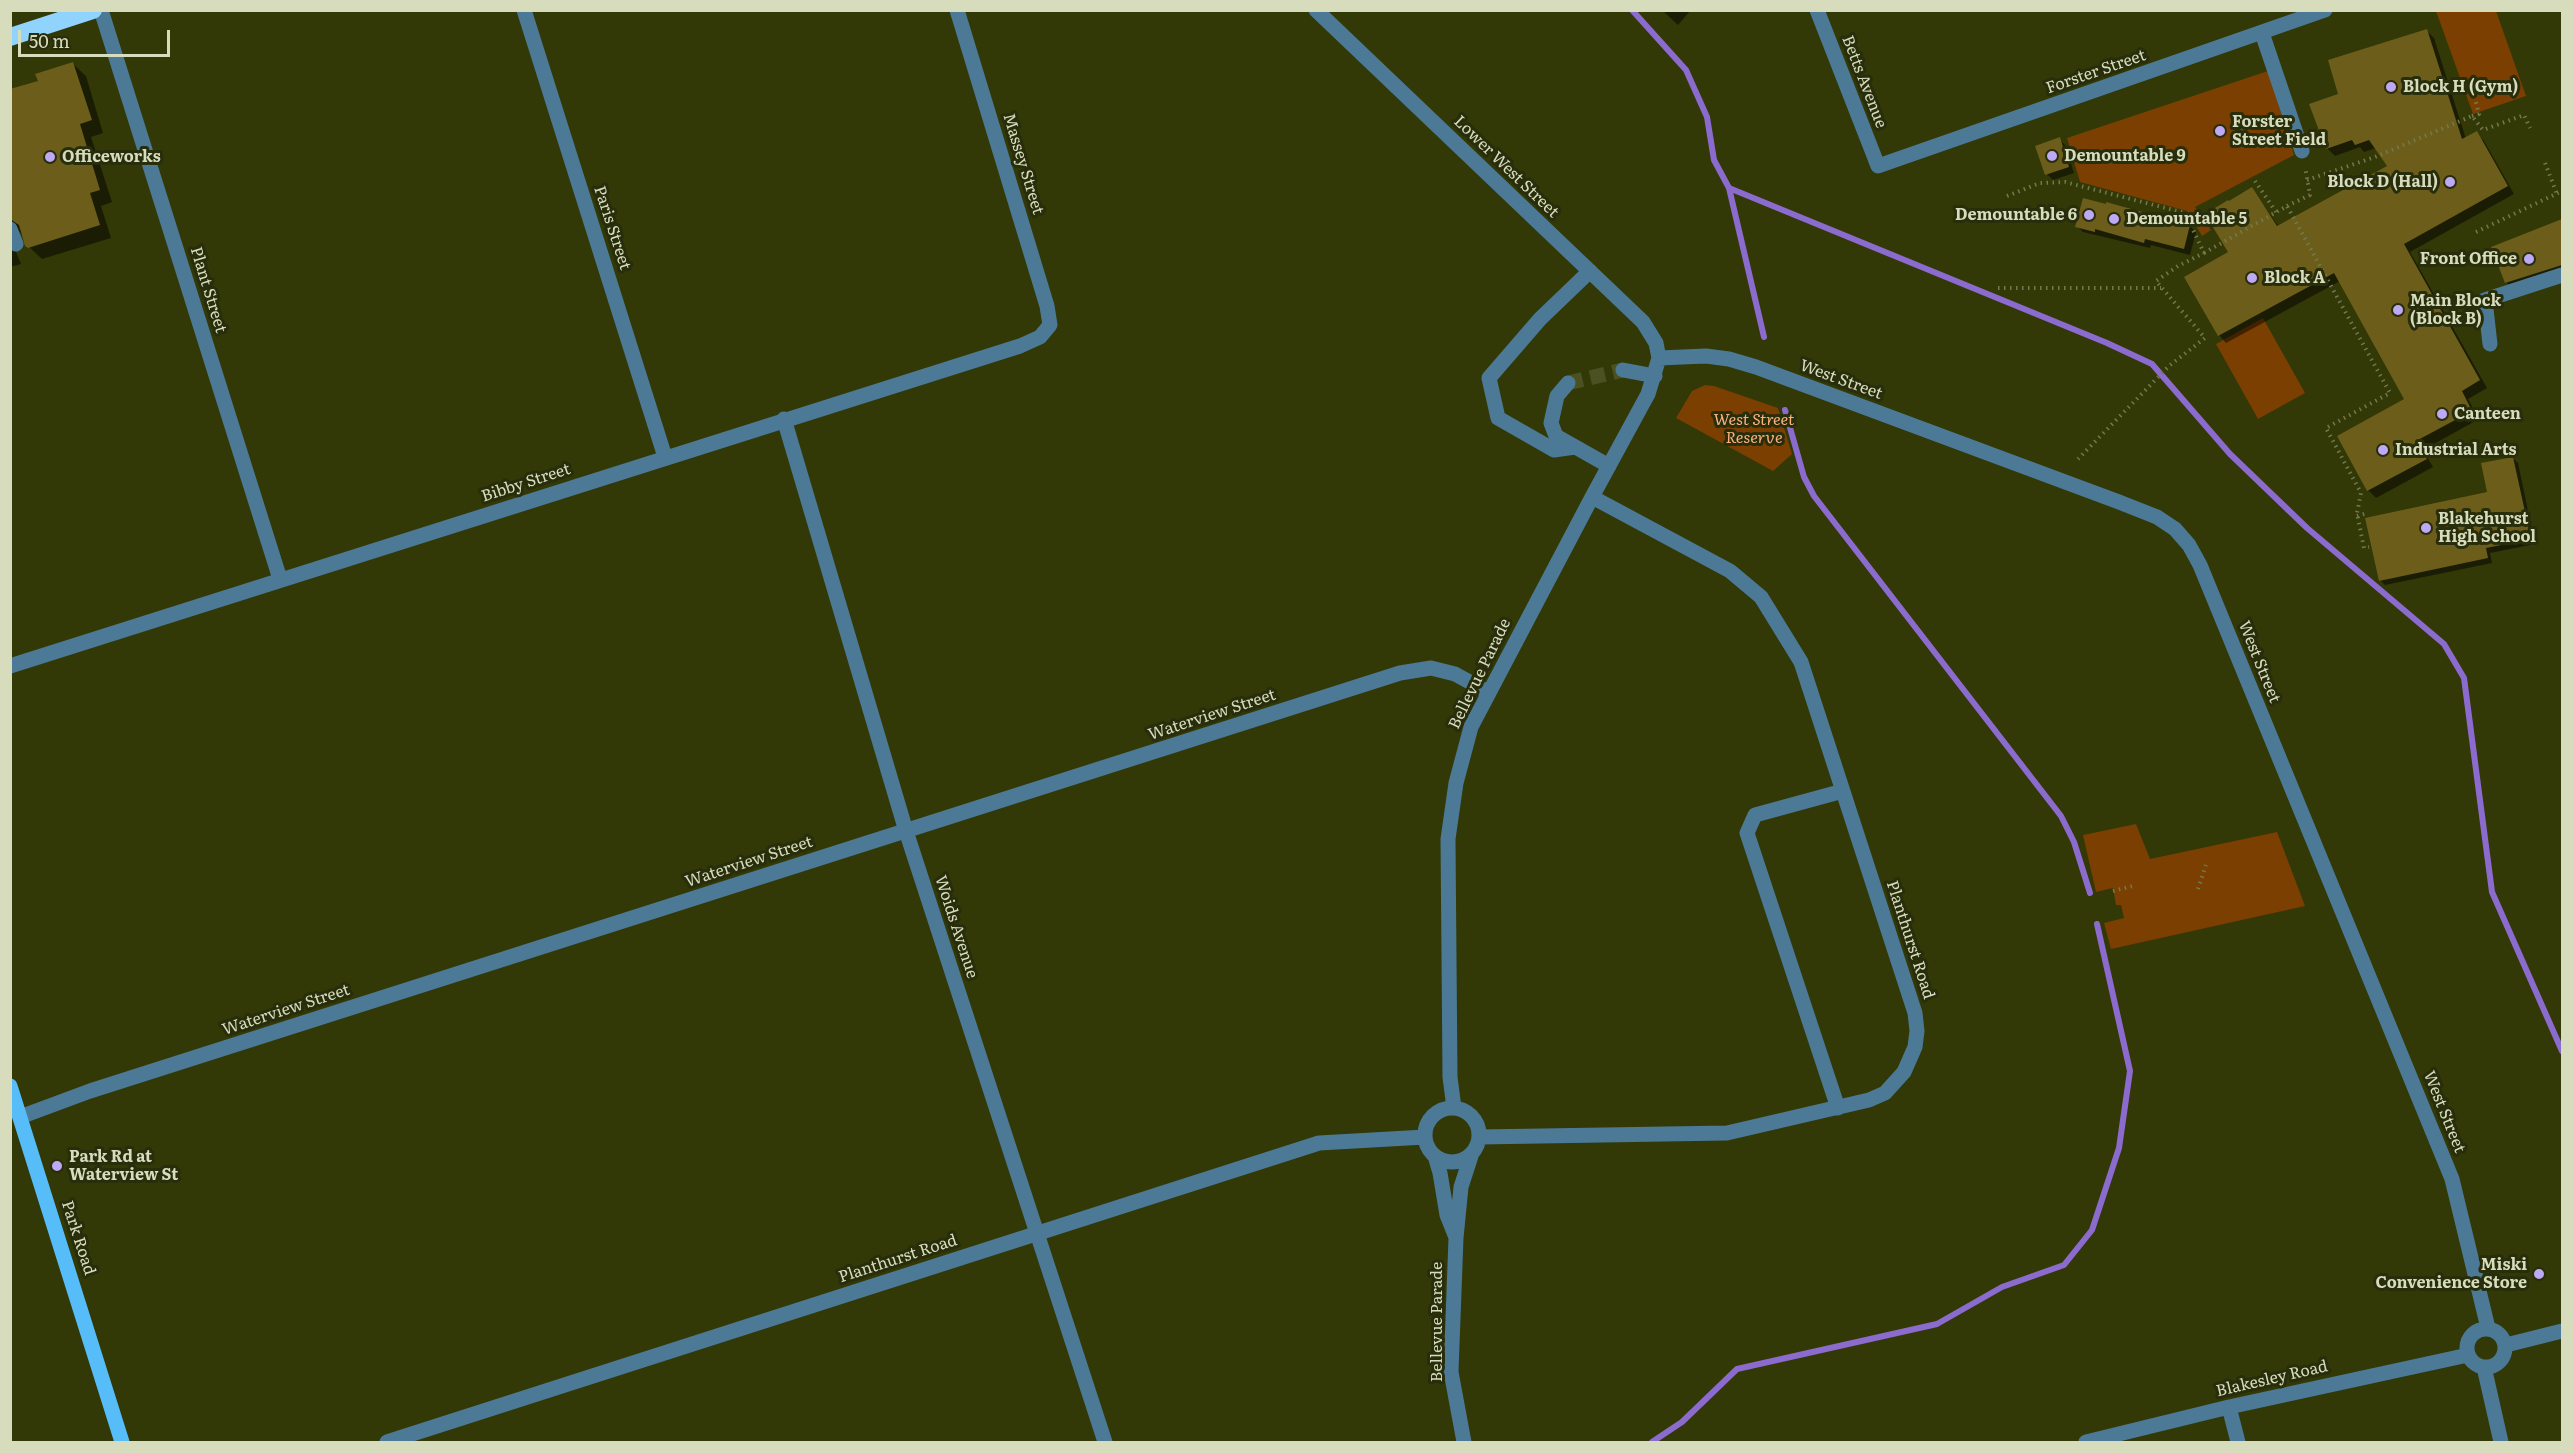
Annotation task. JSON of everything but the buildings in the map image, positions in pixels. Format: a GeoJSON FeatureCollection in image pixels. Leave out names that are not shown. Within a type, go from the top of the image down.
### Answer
{"type":"FeatureCollection","features":[{"type":"Feature","properties":{"kind":"highway"},"geometry":{"type":"LineString","coordinates":[[10,37],[93,10]]}},
{"type":"Feature","properties":{"kind":"main road","name":"Park Road"},"geometry":{"type":"LineString","coordinates":[[10,1086],[122,1443]]}},
{"type":"Feature","properties":{"kind":"main road","name":"Park Road"},"geometry":{"type":"LineString","coordinates":[[111,1402],[130,1443]]}},
{"type":"Feature","properties":{"kind":"street","name":"Plant Street"},"geometry":{"type":"LineString","coordinates":[[101,10],[280,579]]}},
{"type":"Feature","properties":{"kind":"street","name":"Paris Street"},"geometry":{"type":"LineString","coordinates":[[524,10],[665,457]]}},
{"type":"Feature","properties":{"kind":"street","name":"Massey Street"},"geometry":{"type":"LineString","coordinates":[[957,10],[1047,306],[1050,321],[1048,329]]}},
{"type":"Feature","properties":{"kind":"street","name":"Lower West Street"},"geometry":{"type":"LineString","coordinates":[[1316,10],[1643,322],[1656,343],[1659,358]]}},
{"type":"Feature","properties":{"kind":"street","name":"Betts Avenue"},"geometry":{"type":"LineString","coordinates":[[1817,10],[1878,166]]}},
{"type":"Feature","properties":{"kind":"street","name":"Forster Street"},"geometry":{"type":"LineString","coordinates":[[1878,166],[2325,10]]}},
{"type":"Feature","properties":{"kind":"street"},"geometry":{"type":"LineString","coordinates":[[2262,33],[2302,151]]}},
{"type":"Feature","properties":{"kind":"street"},"geometry":{"type":"LineString","coordinates":[[10,229],[16,244]]}},
{"type":"Feature","properties":{"kind":"street"},"geometry":{"type":"LineString","coordinates":[[1575,447],[1554,450],[1498,418],[1489,378],[1540,320],[1590,271]]}},
{"type":"Feature","properties":{"kind":"street"},"geometry":{"type":"LineString","coordinates":[[2490,344],[2485,300],[2562,275]]}},
{"type":"Feature","properties":{"kind":"street","name":"Bibby Street"},"geometry":{"type":"LineString","coordinates":[[10,666],[1020,346],[1041,337],[1048,329]]}},
{"type":"Feature","properties":{"kind":"street","name":"West Street"},"geometry":{"type":"LineString","coordinates":[[1659,358],[1706,356],[1729,359],[1756,367],[2119,502],[2157,517],[2175,529],[2200,565],[2452,1179],[2488,1328]]}},
{"type":"Feature","properties":{"kind":"street","name":"Bellevue Parade"},"geometry":{"type":"LineString","coordinates":[[1454,1108],[1450,1077],[1448,839],[1456,783],[1471,727],[1648,394],[1659,358]]}},
{"type":"Feature","properties":{"kind":"street"},"geometry":{"type":"LineString","coordinates":[[1623,370],[1655,376]]}},
{"type":"Feature","properties":{"kind":"street"},"geometry":{"type":"LineString","coordinates":[[1568,383],[1557,396],[1551,423],[1557,436],[1609,466]]}},
{"type":"Feature","properties":{"kind":"street","name":"Woids Avenue"},"geometry":{"type":"LineString","coordinates":[[784,419],[906,831],[1105,1443]]}},
{"type":"Feature","properties":{"kind":"street","name":"Planthurst Road"},"geometry":{"type":"LineString","coordinates":[[1479,1137],[1727,1133],[1838,1108],[1869,1100],[1885,1093],[1895,1084],[1910,1062],[1917,1031],[1915,1013],[1801,662],[1761,597],[1730,571],[1592,497]]}},
{"type":"Feature","properties":{"kind":"street","name":"Waterview Street"},"geometry":{"type":"LineString","coordinates":[[20,1117],[90,1091],[1400,673],[1431,668],[1455,674],[1488,692]]}},
{"type":"Feature","properties":{"kind":"street"},"geometry":{"type":"LineString","coordinates":[[1838,1108],[1747,832],[1755,815],[1843,791]]}},
{"type":"Feature","properties":{"kind":"street"},"geometry":{"type":"LineString","coordinates":[[1454,1108],[1463,1110],[1473,1118],[1478,1126],[1479,1137],[1472,1153],[1465,1159],[1453,1162],[1435,1156],[1429,1149],[1425,1137],[1426,1128],[1432,1116],[1440,1110],[1454,1108]]}},
{"type":"Feature","properties":{"kind":"street","name":"Planthurst Road"},"geometry":{"type":"LineString","coordinates":[[387,1443],[1319,1143],[1425,1137]]}},
{"type":"Feature","properties":{"kind":"street","name":"Bellevue Parade"},"geometry":{"type":"LineString","coordinates":[[1464,1443],[1451,1372],[1456,1238],[1461,1187],[1472,1153]]}},
{"type":"Feature","properties":{"kind":"street","name":"Bellevue Parade"},"geometry":{"type":"LineString","coordinates":[[1435,1156],[1446,1215],[1456,1238]]}},
{"type":"Feature","properties":{"kind":"street"},"geometry":{"type":"LineString","coordinates":[[2488,1328],[2500,1334],[2506,1345],[2506,1351],[2500,1362],[2484,1367],[2477,1365],[2468,1356],[2467,1342],[2470,1336],[2481,1329],[2488,1328]]}},
{"type":"Feature","properties":{"kind":"street"},"geometry":{"type":"LineString","coordinates":[[2506,1345],[2562,1331]]}},
{"type":"Feature","properties":{"kind":"street","name":"Blakesley Road"},"geometry":{"type":"LineString","coordinates":[[2086,1443],[2229,1407],[2468,1356]]}},
{"type":"Feature","properties":{"kind":"street"},"geometry":{"type":"LineString","coordinates":[[2484,1367],[2501,1443]]}},
{"type":"Feature","properties":{"kind":"street"},"geometry":{"type":"LineString","coordinates":[[2229,1407],[2238,1443]]}},
{"type":"Feature","properties":{"kind":"path"},"geometry":{"type":"LineString","coordinates":[[2307,180],[2375,157],[2479,114],[2475,99]]}},
{"type":"Feature","properties":{"kind":"path"},"geometry":{"type":"LineString","coordinates":[[2472,116],[2483,130],[2524,115],[2530,128]]}},
{"type":"Feature","properties":{"kind":"path"},"geometry":{"type":"LineString","coordinates":[[2078,459],[2169,366],[2205,338],[2156,281],[2178,266],[2310,195],[2302,151]]}},
{"type":"Feature","properties":{"kind":"path"},"geometry":{"type":"LineString","coordinates":[[2545,163],[2557,194]]}},
{"type":"Feature","properties":{"kind":"path"},"geometry":{"type":"LineString","coordinates":[[2255,181],[2276,212]]}},
{"type":"Feature","properties":{"kind":"path"},"geometry":{"type":"LineString","coordinates":[[2007,196],[2040,183],[2065,182],[2185,213],[2204,253]]}},
{"type":"Feature","properties":{"kind":"path"},"geometry":{"type":"LineString","coordinates":[[2476,232],[2562,191]]}},
{"type":"Feature","properties":{"kind":"path"},"geometry":{"type":"LineString","coordinates":[[2287,206],[2390,393],[2326,428],[2361,493],[2357,516],[2364,548],[2369,547]]}},
{"type":"Feature","properties":{"kind":"path"},"geometry":{"type":"LineString","coordinates":[[1998,288],[2161,288]]}},
{"type":"Feature","properties":{"kind":"path"},"geometry":{"type":"LineString","coordinates":[[2357,516],[2368,513]]}},
{"type":"Feature","properties":{"kind":"path"},"geometry":{"type":"LineString","coordinates":[[2198,889],[2206,865]]}},
{"type":"Feature","properties":{"kind":"path"},"geometry":{"type":"LineString","coordinates":[[2113,891],[2133,886]]}},
{"type":"Feature","properties":{"kind":"green space"},"geometry":{"type":"Polygon","coordinates":[[[2436,11],[2496,11],[2526,96],[2473,114],[2436,11]]]}},
{"type":"Feature","properties":{"kind":"green space"},"geometry":{"type":"Polygon","coordinates":[[[2268,71],[2294,155],[2195,207],[2211,230],[2202,236],[2187,211],[2080,182],[2067,138],[2268,71]]]}},
{"type":"Feature","properties":{"kind":"green space"},"geometry":{"type":"Polygon","coordinates":[[[2263,318],[2305,393],[2258,419],[2216,344],[2263,318]]]}},
{"type":"Feature","properties":{"kind":"green space","name":"West Street Reserve"},"geometry":{"type":"Polygon","coordinates":[[[1705,385],[1778,408],[1792,454],[1773,471],[1676,418],[1692,391],[1705,385]]]}},
{"type":"Feature","properties":{"kind":"green space"},"geometry":{"type":"Polygon","coordinates":[[[2136,824],[2150,859],[2277,832],[2305,906],[2111,949],[2104,923],[2124,918],[2121,905],[2116,905],[2113,888],[2096,892],[2083,835],[2136,824]]]}},
{"type":"Feature","properties":{"kind":"waterway"},"geometry":{"type":"LineString","coordinates":[[1632,10],[1686,70],[1707,117],[1714,160],[1729,188],[1764,337]]}},
{"type":"Feature","properties":{"kind":"waterway"},"geometry":{"type":"LineString","coordinates":[[1729,188],[2107,343],[2152,364],[2230,454],[2307,528],[2444,644],[2464,678],[2492,892],[2562,1051]]}},
{"type":"Feature","properties":{"kind":"waterway"},"geometry":{"type":"LineString","coordinates":[[1785,410],[1804,477],[1814,496],[2061,816],[2074,842],[2090,893]]}},
{"type":"Feature","properties":{"kind":"waterway"},"geometry":{"type":"LineString","coordinates":[[1652,1442],[1682,1422],[1737,1369],[1937,1324],[2002,1287],[2064,1265],[2092,1230],[2119,1148],[2130,1071],[2097,924]]}},
{"type":"Feature","properties":{"kind":"tunnel"},"geometry":{"type":"LineString","coordinates":[[1568,383],[1623,370]]}},
{"type":"Feature","properties":{"kind":"place","name":"Block H (Gym)"},"geometry":{"type":"Point","coordinates":[2391,87]}},
{"type":"Feature","properties":{"kind":"place","name":"Forster Street Field"},"geometry":{"type":"Point","coordinates":[2220,131]}},
{"type":"Feature","properties":{"kind":"place","name":"Demountable 9"},"geometry":{"type":"Point","coordinates":[2052,156]}},
{"type":"Feature","properties":{"kind":"place","name":"Officeworks"},"geometry":{"type":"Point","coordinates":[50,157]}},
{"type":"Feature","properties":{"kind":"place","name":"Block D (Hall)"},"geometry":{"type":"Point","coordinates":[2450,182]}},
{"type":"Feature","properties":{"kind":"place","name":"Demountable 6"},"geometry":{"type":"Point","coordinates":[2089,215]}},
{"type":"Feature","properties":{"kind":"place","name":"Demountable 5"},"geometry":{"type":"Point","coordinates":[2114,219]}},
{"type":"Feature","properties":{"kind":"place","name":"Front Office"},"geometry":{"type":"Point","coordinates":[2529,259]}},
{"type":"Feature","properties":{"kind":"place","name":"Block A"},"geometry":{"type":"Point","coordinates":[2252,278]}},
{"type":"Feature","properties":{"kind":"place","name":"Main Block (Block B)"},"geometry":{"type":"Point","coordinates":[2398,310]}},
{"type":"Feature","properties":{"kind":"place","name":"Canteen"},"geometry":{"type":"Point","coordinates":[2442,414]}},
{"type":"Feature","properties":{"kind":"place","name":"Industrial Arts"},"geometry":{"type":"Point","coordinates":[2383,450]}},
{"type":"Feature","properties":{"kind":"place","name":"Blakehurst High School"},"geometry":{"type":"Point","coordinates":[2426,528]}},
{"type":"Feature","properties":{"kind":"place","name":"Park Rd at Waterview St"},"geometry":{"type":"Point","coordinates":[57,1166]}},
{"type":"Feature","properties":{"kind":"place","name":"Miski Convenience Store"},"geometry":{"type":"Point","coordinates":[2539,1274]}}]}
